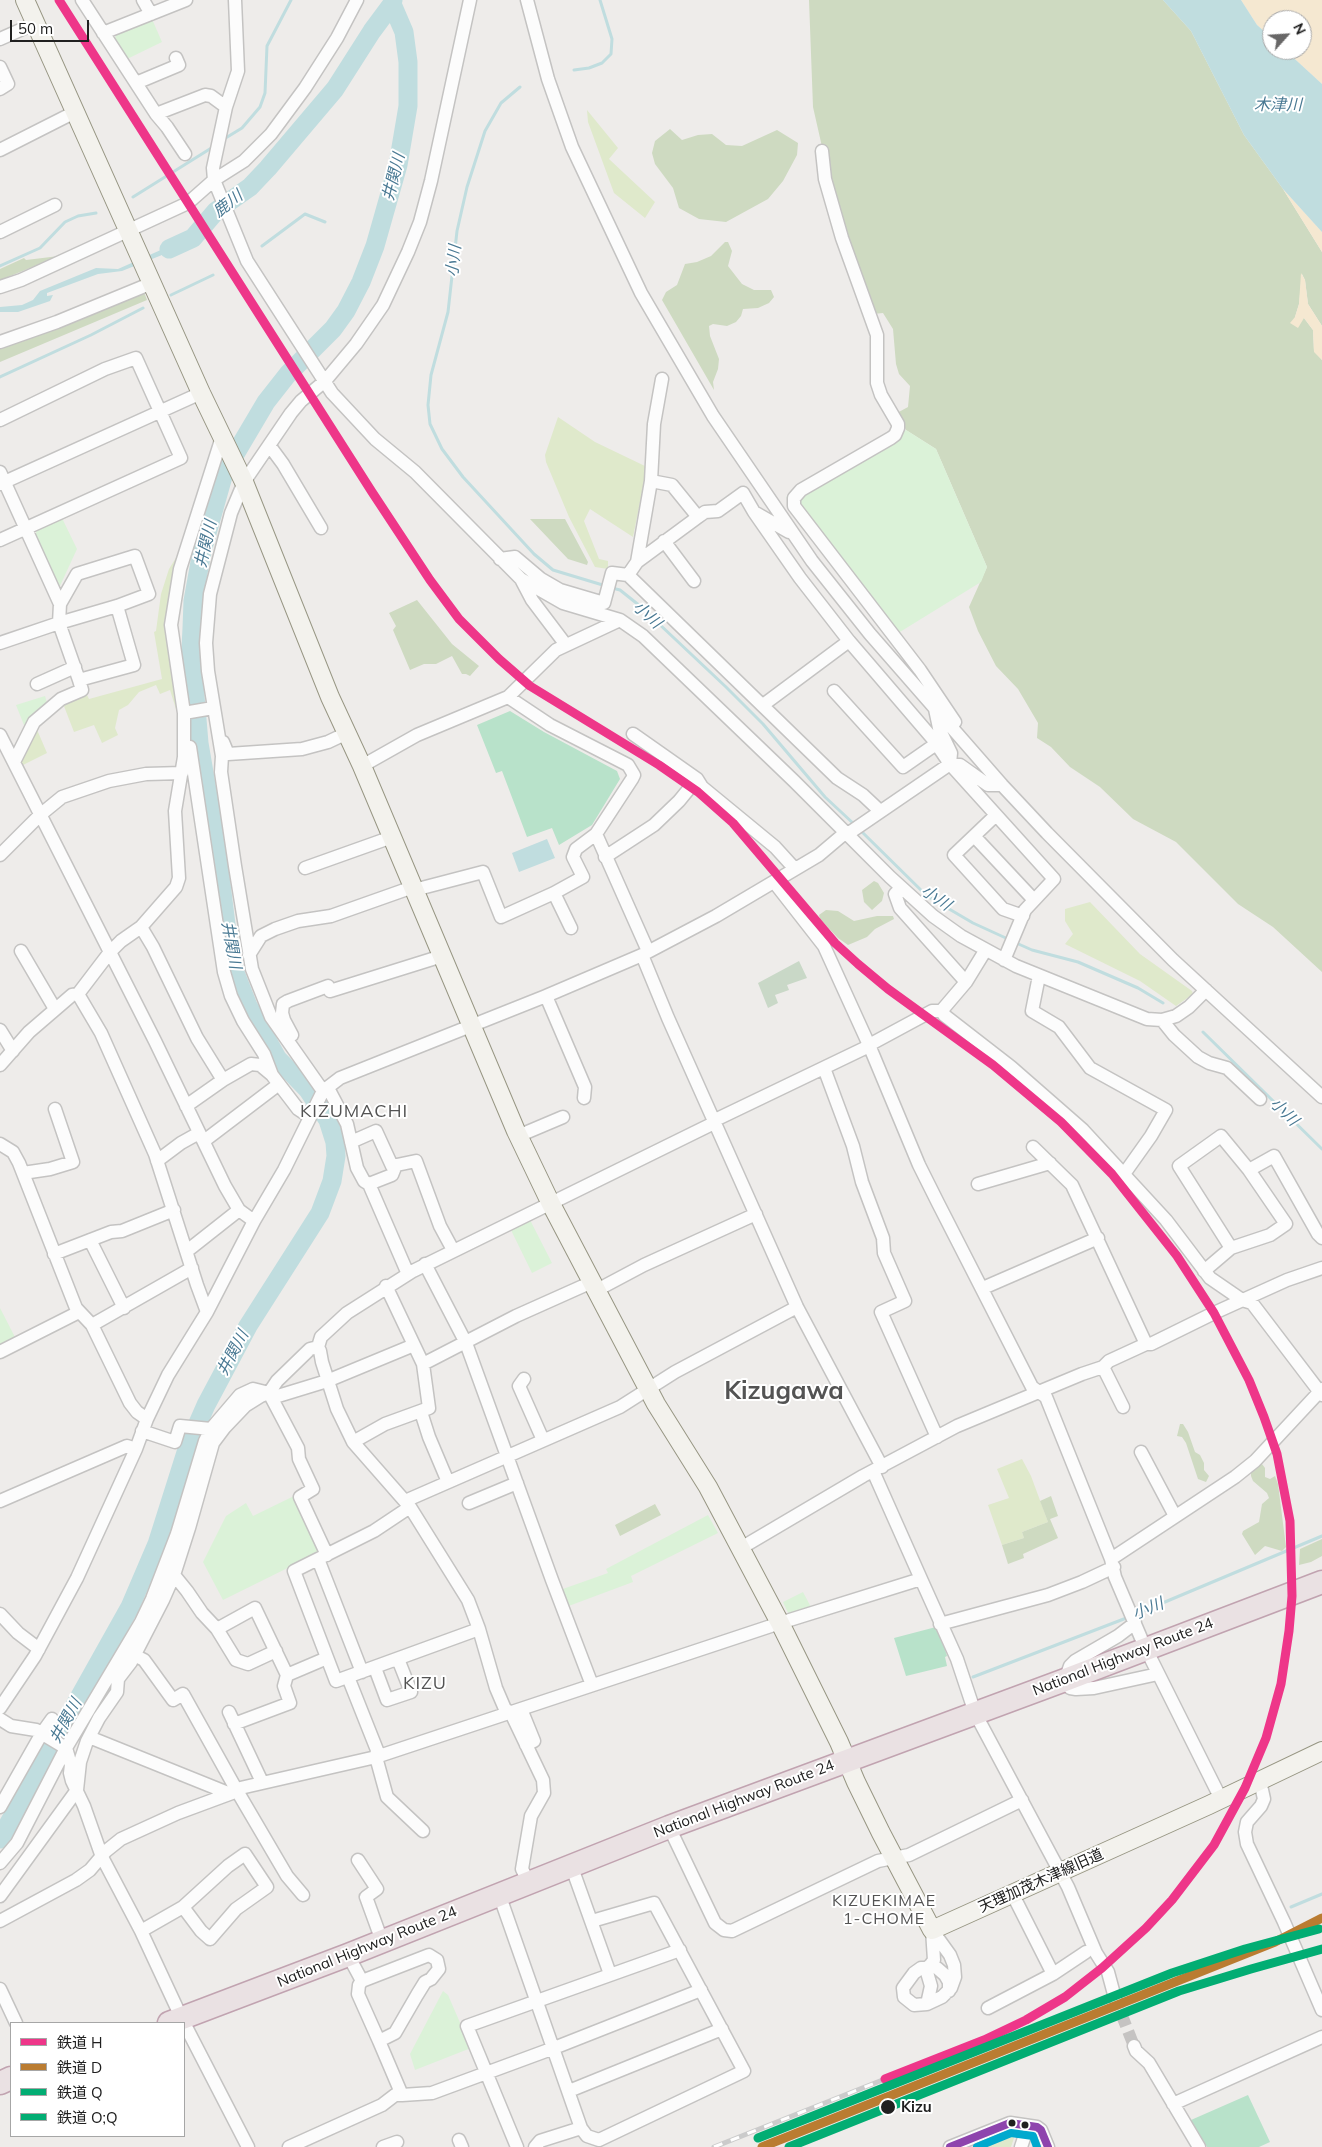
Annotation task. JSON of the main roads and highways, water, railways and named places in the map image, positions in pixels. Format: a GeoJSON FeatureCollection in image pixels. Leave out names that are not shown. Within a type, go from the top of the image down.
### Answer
{"type":"FeatureCollection","features":[{"type":"Feature","properties":{"kind":"highway","name":"National Highway Route 24"},"geometry":{"type":"LineString","coordinates":[[175,2021],[348,1955],[669,1827],[1317,1584]]}},
{"type":"Feature","properties":{"kind":"water","name":"木津川"},"geometry":{"type":"Polygon","coordinates":[[[1163,0],[1241,0],[1257,25],[1262,29],[1262,60],[1296,60],[1322,84],[1322,232],[1283,189],[1244,135],[1191,31],[1163,0]]]}},
{"type":"Feature","properties":{"kind":"water"},"geometry":{"type":"Polygon","coordinates":[[[193,238],[182,247],[122,271],[98,274],[47,293],[47,296],[53,295],[50,301],[18,312],[0,312],[0,307],[22,305],[33,300],[40,291],[96,268],[118,269],[181,241],[193,238]]]}},
{"type":"Feature","properties":{"kind":"water"},"geometry":{"type":"Polygon","coordinates":[[[547,839],[555,858],[519,872],[512,853],[547,839]]]}},
{"type":"Feature","properties":{"kind":"waterway"},"geometry":{"type":"LineString","coordinates":[[224,139],[242,128],[260,107],[265,93],[267,46],[291,0]]}},
{"type":"Feature","properties":{"kind":"waterway","name":"井関川"},"geometry":{"type":"LineString","coordinates":[[0,1839],[130,1607],[157,1544],[188,1446],[206,1405],[248,1326],[320,1213],[332,1181],[336,1156],[335,1142],[328,1120],[308,1090],[277,1058],[248,1006],[234,970],[228,941],[216,843],[199,743],[191,648],[193,601],[202,551],[224,473],[266,402],[288,374],[333,329],[346,311],[361,282],[375,246],[398,165],[408,106],[408,62],[404,32],[392,4],[393,0]]}},
{"type":"Feature","properties":{"kind":"waterway","name":"小川"},"geometry":{"type":"LineString","coordinates":[[574,70],[589,68],[602,63],[611,54],[612,39],[600,0]]}},
{"type":"Feature","properties":{"kind":"waterway","name":"鹿川"},"geometry":{"type":"LineString","coordinates":[[169,249],[193,238],[216,211],[250,187],[268,168],[335,89],[372,31],[392,4]]}},
{"type":"Feature","properties":{"kind":"waterway","name":"小川"},"geometry":{"type":"LineString","coordinates":[[520,87],[501,103],[485,131],[467,187],[457,231],[448,312],[431,375],[428,405],[430,424],[442,449],[463,477],[534,554],[553,570],[606,586]]}},
{"type":"Feature","properties":{"kind":"waterway"},"geometry":{"type":"LineString","coordinates":[[133,197],[213,147]]}},
{"type":"Feature","properties":{"kind":"waterway"},"geometry":{"type":"LineString","coordinates":[[0,266],[40,248],[65,222],[78,216],[96,213]]}},
{"type":"Feature","properties":{"kind":"waterway"},"geometry":{"type":"LineString","coordinates":[[262,246],[305,214],[325,222]]}},
{"type":"Feature","properties":{"kind":"waterway"},"geometry":{"type":"LineString","coordinates":[[171,295],[213,275]]}},
{"type":"Feature","properties":{"kind":"waterway"},"geometry":{"type":"LineString","coordinates":[[0,377],[91,335],[143,308]]}},
{"type":"Feature","properties":{"kind":"waterway","name":"小川"},"geometry":{"type":"LineString","coordinates":[[612,588],[620,590],[640,606],[726,687],[763,724],[825,797],[855,825]]}},
{"type":"Feature","properties":{"kind":"waterway","name":"小川"},"geometry":{"type":"LineString","coordinates":[[860,830],[927,896],[973,923],[1008,939]]}},
{"type":"Feature","properties":{"kind":"waterway","name":"小川"},"geometry":{"type":"LineString","coordinates":[[1014,942],[1032,950],[1078,962],[1138,988],[1163,1003]]}},
{"type":"Feature","properties":{"kind":"waterway","name":"小川"},"geometry":{"type":"LineString","coordinates":[[1203,1032],[1322,1149]]}},
{"type":"Feature","properties":{"kind":"waterway","name":"小川"},"geometry":{"type":"LineString","coordinates":[[1134,1615],[1322,1536]]}},
{"type":"Feature","properties":{"kind":"waterway","name":"小川"},"geometry":{"type":"LineString","coordinates":[[973,1677],[1129,1617]]}},
{"type":"Feature","properties":{"kind":"waterway"},"geometry":{"type":"LineString","coordinates":[[1291,1907],[1322,1894]]}},
{"type":"Feature","properties":{"kind":"tunnel"},"geometry":{"type":"LineString","coordinates":[[1115,1998],[1134,2046]]}},
{"type":"Feature","properties":{"kind":"railway"},"geometry":{"type":"LineString","coordinates":[[714,2147],[885,2079]]}},
{"type":"Feature","properties":{"kind":"rail line","name":"H"},"geometry":{"type":"LineString","coordinates":[[59,0],[372,492],[430,580],[459,619],[499,659],[530,686],[659,765],[698,792],[733,823],[835,943],[858,964],[888,989],[993,1065],[1061,1122],[1112,1174],[1177,1256],[1214,1313],[1249,1380],[1264,1417],[1277,1454],[1290,1521],[1292,1596],[1289,1631],[1281,1684],[1266,1738],[1245,1788],[1214,1845],[1172,1900],[1146,1928],[1102,1968],[1065,1997],[1026,2020],[984,2040],[885,2079]]}},
{"type":"Feature","properties":{"kind":"rail line","name":"D"},"geometry":{"type":"LineString","coordinates":[[762,2147],[1275,1942],[1322,1918]]}},
{"type":"Feature","properties":{"kind":"rail line","name":"O;Q"},"geometry":{"type":"LineString","coordinates":[[758,2138],[1172,1973],[1245,1949],[1319,1929]]}},
{"type":"Feature","properties":{"kind":"rail line","name":"Q"},"geometry":{"type":"LineString","coordinates":[[789,2147],[1179,1991],[1322,1949]]}},
{"type":"Feature","properties":{"kind":"place","name":"Kizu"},"geometry":{"type":"Point","coordinates":[888,2107]}},
{"type":"Feature","properties":{"kind":"district","name":"KIZUMACHI"},"geometry":{"type":"Point","coordinates":[354,1112]}},
{"type":"Feature","properties":{"kind":"district","name":"Kizugawa"},"geometry":{"type":"Point","coordinates":[784,1391]}},
{"type":"Feature","properties":{"kind":"district","name":"KIZU"},"geometry":{"type":"Point","coordinates":[425,1684]}},
{"type":"Feature","properties":{"kind":"district","name":"KIZUEKIMAE 1-CHOME"},"geometry":{"type":"Point","coordinates":[884,1910]}}]}
